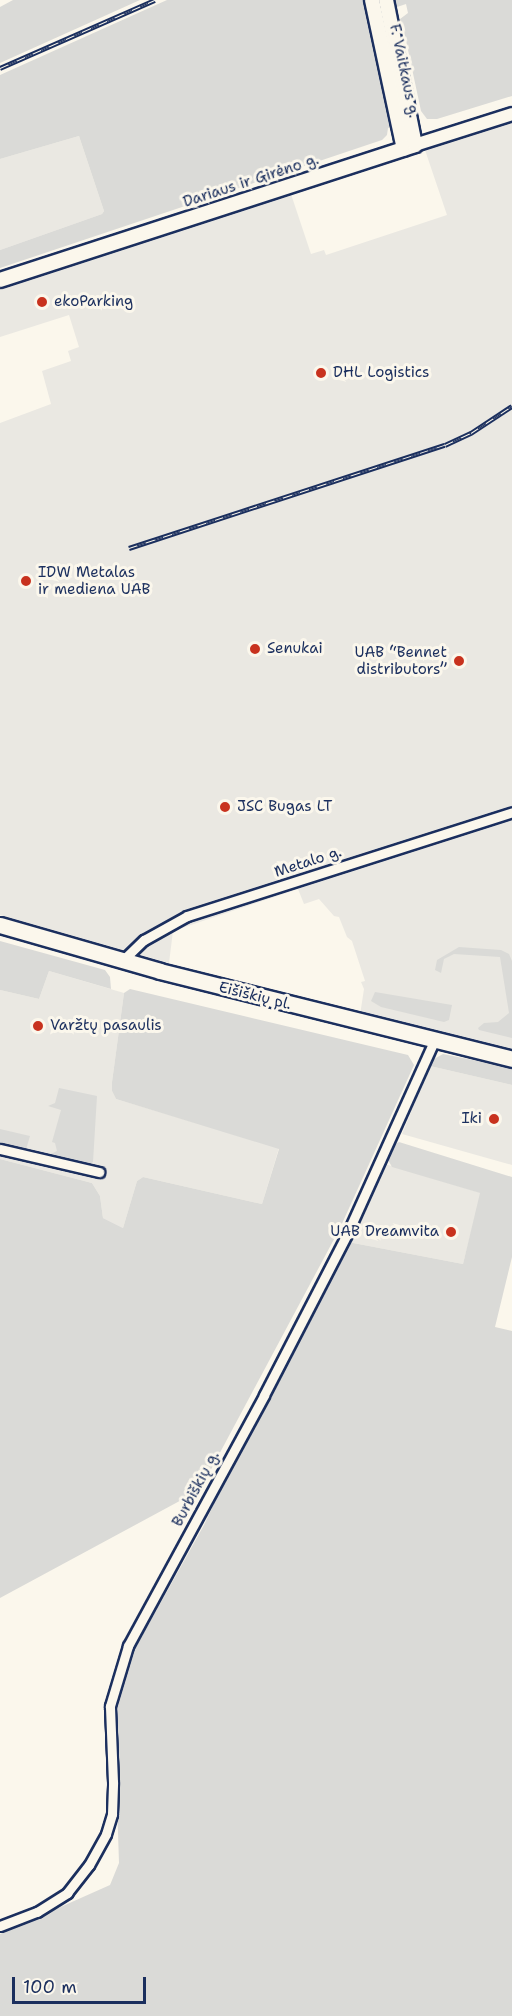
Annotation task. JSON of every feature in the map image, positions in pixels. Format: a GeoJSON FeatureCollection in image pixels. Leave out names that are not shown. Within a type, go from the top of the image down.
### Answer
{"type":"FeatureCollection","features":[{"type":"Feature","properties":{"kind":"main road","name":"F. Vaitkaus g."},"geometry":{"type":"LineString","coordinates":[[372,0],[409,147]]}},
{"type":"Feature","properties":{"kind":"main road","name":"F. Vaitkaus g."},"geometry":{"type":"LineString","coordinates":[[386,0],[409,147]]}},
{"type":"Feature","properties":{"kind":"main road","name":"Dariaus ir Girėno g."},"geometry":{"type":"LineString","coordinates":[[0,280],[409,147]]}},
{"type":"Feature","properties":{"kind":"main road","name":"Eišiškių pl."},"geometry":{"type":"LineString","coordinates":[[0,925],[123,960],[512,1059]]}},
{"type":"Feature","properties":{"kind":"street","name":"Dariaus ir Girėno g."},"geometry":{"type":"LineString","coordinates":[[409,147],[512,114]]}},
{"type":"Feature","properties":{"kind":"street","name":"Metalo g."},"geometry":{"type":"LineString","coordinates":[[123,960],[144,940],[187,916],[512,812]]}},
{"type":"Feature","properties":{"kind":"street","name":"Burbiškių g."},"geometry":{"type":"LineString","coordinates":[[0,1926],[37,1912],[67,1893],[89,1865],[106,1834],[112,1814],[113,1782],[110,1706],[128,1646],[264,1395],[347,1234],[434,1041]]}},
{"type":"Feature","properties":{"kind":"street"},"geometry":{"type":"LineString","coordinates":[[0,1149],[99,1172]]}},
{"type":"Feature","properties":{"kind":"shaded area"},"geometry":{"type":"Polygon","coordinates":[[[13,0],[140,0],[0,63],[0,7],[13,0]]]}},
{"type":"Feature","properties":{"kind":"shaded area"},"geometry":{"type":"Polygon","coordinates":[[[167,0],[367,0],[394,126],[388,128],[387,135],[382,140],[0,268],[0,250],[102,214],[104,211],[79,136],[0,159],[0,75],[167,0]]]}},
{"type":"Feature","properties":{"kind":"shaded area"},"geometry":{"type":"Polygon","coordinates":[[[391,0],[512,0],[512,96],[437,119],[427,119],[421,111],[404,31],[398,32],[396,22],[408,13],[406,4],[397,7],[391,0]]]}},
{"type":"Feature","properties":{"kind":"shaded area"},"geometry":{"type":"Polygon","coordinates":[[[512,122],[512,1051],[360,1015],[364,989],[361,982],[365,981],[352,941],[347,937],[339,917],[334,916],[319,899],[304,904],[298,889],[173,931],[169,963],[0,915],[0,423],[51,404],[42,371],[71,361],[68,351],[79,347],[69,315],[0,337],[0,290],[291,194],[311,254],[324,250],[326,255],[447,215],[425,150],[512,122]]]}},
{"type":"Feature","properties":{"kind":"shaded area"},"geometry":{"type":"Polygon","coordinates":[[[79,136],[104,211],[102,214],[0,250],[0,159],[79,136]]]}},
{"type":"Feature","properties":{"kind":"shaded area"},"geometry":{"type":"Polygon","coordinates":[[[0,941],[105,970],[110,977],[111,989],[49,971],[39,999],[0,990],[0,941]]]}},
{"type":"Feature","properties":{"kind":"shaded area"},"geometry":{"type":"Polygon","coordinates":[[[459,947],[501,950],[509,954],[512,961],[512,1038],[478,1028],[484,1023],[498,1022],[509,1013],[500,957],[454,954],[444,959],[441,973],[435,970],[437,960],[459,947]]]}},
{"type":"Feature","properties":{"kind":"shaded area"},"geometry":{"type":"Polygon","coordinates":[[[49,971],[124,993],[112,1082],[112,1091],[116,1099],[279,1148],[262,1204],[143,1177],[137,1181],[123,1228],[103,1218],[100,1196],[92,1183],[0,1159],[0,990],[39,999],[49,971]]]}},
{"type":"Feature","properties":{"kind":"shaded area"},"geometry":{"type":"Polygon","coordinates":[[[130,989],[408,1055],[414,1065],[340,1228],[200,1490],[0,1598],[0,1159],[92,1183],[100,1196],[103,1218],[123,1228],[137,1181],[143,1177],[262,1204],[279,1149],[116,1099],[112,1091],[112,1082],[124,993],[130,989]]]}},
{"type":"Feature","properties":{"kind":"shaded area"},"geometry":{"type":"Polygon","coordinates":[[[375,992],[452,1005],[449,1020],[444,1022],[381,1007],[371,1001],[375,992]]]}},
{"type":"Feature","properties":{"kind":"shaded area"},"geometry":{"type":"Polygon","coordinates":[[[443,1054],[512,1068],[512,1085],[430,1066],[434,1059],[443,1054]]]}},
{"type":"Feature","properties":{"kind":"shaded area"},"geometry":{"type":"Polygon","coordinates":[[[430,1066],[512,1085],[512,1165],[402,1134],[430,1066]]]}},
{"type":"Feature","properties":{"kind":"shaded area"},"geometry":{"type":"Polygon","coordinates":[[[59,1088],[97,1096],[93,1162],[89,1165],[47,1156],[57,1151],[55,1143],[52,1142],[61,1110],[48,1106],[55,1103],[59,1088]]]}},
{"type":"Feature","properties":{"kind":"shaded area"},"geometry":{"type":"Polygon","coordinates":[[[0,1129],[30,1136],[25,1153],[0,1146],[0,1129]]]}},
{"type":"Feature","properties":{"kind":"shaded area"},"geometry":{"type":"Polygon","coordinates":[[[399,1142],[512,1177],[512,1257],[495,1327],[512,1331],[512,2016],[0,2016],[0,1934],[110,1885],[119,1863],[114,1712],[131,1656],[204,1525],[234,1461],[348,1242],[463,1264],[480,1193],[392,1167],[388,1160],[395,1144],[399,1142]]]}},
{"type":"Feature","properties":{"kind":"shaded area"},"geometry":{"type":"Polygon","coordinates":[[[385,1164],[481,1193],[463,1264],[348,1242],[385,1164]]]}},
{"type":"Feature","properties":{"kind":"railway"},"geometry":{"type":"LineString","coordinates":[[0,68],[155,0]]}},
{"type":"Feature","properties":{"kind":"railway"},"geometry":{"type":"LineString","coordinates":[[129,548],[445,445],[471,433],[512,406]]}},
{"type":"Feature","properties":{"kind":"place","name":"ekoParking"},"geometry":{"type":"Point","coordinates":[42,302]}},
{"type":"Feature","properties":{"kind":"place","name":"DHL Logistics"},"geometry":{"type":"Point","coordinates":[321,373]}},
{"type":"Feature","properties":{"kind":"place","name":"IDW Metalas ir mediena UAB"},"geometry":{"type":"Point","coordinates":[26,581]}},
{"type":"Feature","properties":{"kind":"place","name":"Senukai"},"geometry":{"type":"Point","coordinates":[255,649]}},
{"type":"Feature","properties":{"kind":"place","name":"UAB “Bennet distributors”"},"geometry":{"type":"Point","coordinates":[459,661]}},
{"type":"Feature","properties":{"kind":"place","name":"JSC Bugas LT"},"geometry":{"type":"Point","coordinates":[225,807]}},
{"type":"Feature","properties":{"kind":"place","name":"Varžtų pasaulis"},"geometry":{"type":"Point","coordinates":[38,1026]}},
{"type":"Feature","properties":{"kind":"place","name":"Iki"},"geometry":{"type":"Point","coordinates":[494,1119]}},
{"type":"Feature","properties":{"kind":"place","name":"UAB Dreamvita"},"geometry":{"type":"Point","coordinates":[451,1232]}}]}
